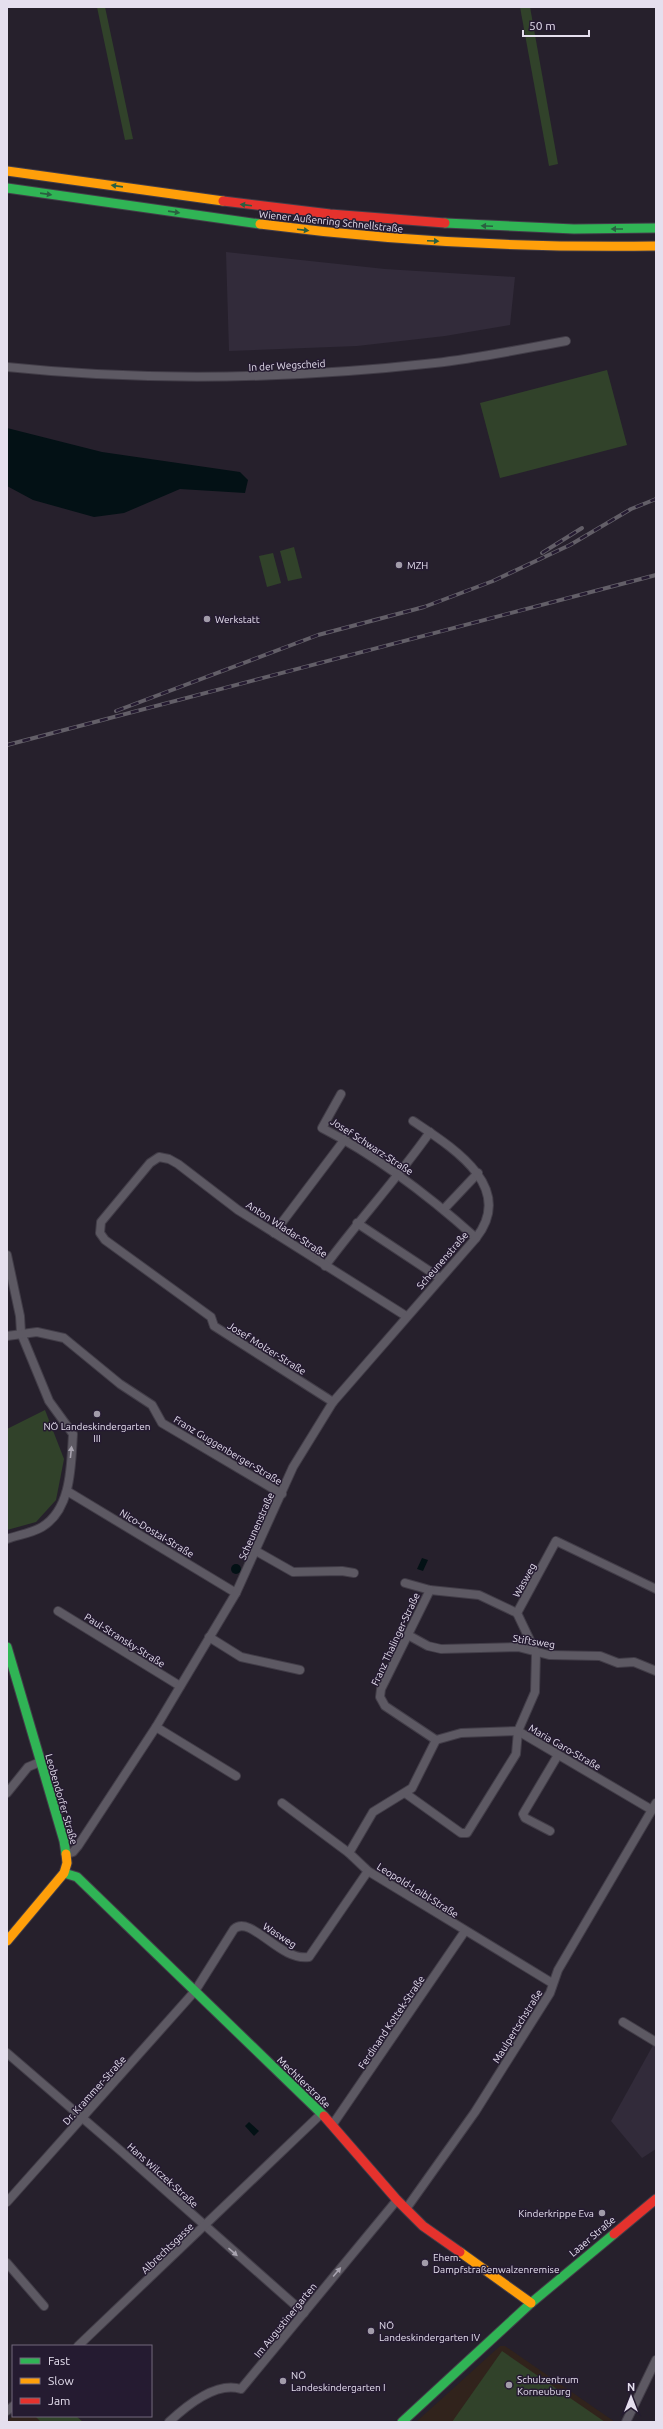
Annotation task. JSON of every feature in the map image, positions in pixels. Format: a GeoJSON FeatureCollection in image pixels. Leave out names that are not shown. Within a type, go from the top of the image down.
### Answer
{"type":"FeatureCollection","features":[{"type":"Feature","properties":{"kind":"main road","name":"Wiener Außenring Schnellstraße"},"geometry":{"type":"LineString","coordinates":[[7,170],[242,204],[360,218],[476,226],[656,228]]}},
{"type":"Feature","properties":{"kind":"main road","name":"Wiener Außenring Schnellstraße"},"geometry":{"type":"LineString","coordinates":[[7,188],[243,222],[369,236],[488,244],[656,246]]}},
{"type":"Feature","properties":{"kind":"main road","name":"Leobendorfer Straße"},"geometry":{"type":"LineString","coordinates":[[8,1653],[67,1854],[64,1873]]}},
{"type":"Feature","properties":{"kind":"main road"},"geometry":{"type":"LineString","coordinates":[[7,1941],[64,1873]]}},
{"type":"Feature","properties":{"kind":"main road","name":"Mechtlerstraße"},"geometry":{"type":"LineString","coordinates":[[64,1873],[77,1877],[333,2124],[406,2209],[442,2240],[531,2303]]}},
{"type":"Feature","properties":{"kind":"main road","name":"Laaer Straße"},"geometry":{"type":"LineString","coordinates":[[402,2422],[531,2303],[656,2199]]}},
{"type":"Feature","properties":{"kind":"street","name":"In der Wegscheid"},"geometry":{"type":"LineString","coordinates":[[7,367],[94,375],[266,376],[436,363],[566,340]]}},
{"type":"Feature","properties":{"kind":"street","name":"Josef Schwarz-Straße"},"geometry":{"type":"LineString","coordinates":[[341,1094],[322,1128],[345,1139],[401,1174],[476,1238]]}},
{"type":"Feature","properties":{"kind":"street"},"geometry":{"type":"LineString","coordinates":[[413,1121],[461,1155],[478,1173],[444,1210]]}},
{"type":"Feature","properties":{"kind":"street"},"geometry":{"type":"LineString","coordinates":[[325,1266],[357,1223],[401,1174],[430,1132]]}},
{"type":"Feature","properties":{"kind":"street"},"geometry":{"type":"LineString","coordinates":[[274,1232],[345,1139]]}},
{"type":"Feature","properties":{"kind":"street","name":"Anton Wladar-Straße"},"geometry":{"type":"LineString","coordinates":[[100,1233],[101,1222],[150,1163],[159,1157],[169,1158],[238,1210],[406,1316]]}},
{"type":"Feature","properties":{"kind":"street","name":"Scheunenstraße"},"geometry":{"type":"LineString","coordinates":[[67,1854],[73,1852],[78,1846],[156,1727],[236,1593],[293,1468],[333,1402],[406,1316],[476,1238],[486,1222],[488,1199],[478,1173]]}},
{"type":"Feature","properties":{"kind":"street"},"geometry":{"type":"LineString","coordinates":[[357,1223],[440,1278]]}},
{"type":"Feature","properties":{"kind":"street","name":"Josef Molzer-Straße"},"geometry":{"type":"LineString","coordinates":[[100,1233],[105,1240],[211,1317],[214,1326],[333,1402]]}},
{"type":"Feature","properties":{"kind":"street"},"geometry":{"type":"LineString","coordinates":[[7,1255],[20,1316],[21,1333],[50,1401],[73,1434],[67,1490],[55,1515],[49,1523],[41,1528],[7,1539]]}},
{"type":"Feature","properties":{"kind":"street","name":"Franz Guggenberger-Straße"},"geometry":{"type":"LineString","coordinates":[[7,1336],[37,1332],[64,1338],[120,1384],[152,1405],[162,1423],[282,1494]]}},
{"type":"Feature","properties":{"kind":"street","name":"Nico-Dostal-Straße"},"geometry":{"type":"LineString","coordinates":[[67,1490],[236,1593]]}},
{"type":"Feature","properties":{"kind":"street","name":"Wasweg"},"geometry":{"type":"LineString","coordinates":[[405,1793],[462,1833],[467,1833],[516,1754],[518,1731],[535,1692],[536,1653],[517,1613],[556,1542],[656,1589]]}},
{"type":"Feature","properties":{"kind":"street"},"geometry":{"type":"LineString","coordinates":[[256,1552],[293,1572],[342,1571],[354,1573]]}},
{"type":"Feature","properties":{"kind":"street"},"geometry":{"type":"LineString","coordinates":[[405,1583],[430,1590],[479,1595],[517,1613]]}},
{"type":"Feature","properties":{"kind":"street","name":"Franz Thalinger-Straße"},"geometry":{"type":"LineString","coordinates":[[430,1590],[381,1689],[380,1697],[386,1706],[436,1740]]}},
{"type":"Feature","properties":{"kind":"street","name":"Paul-Stransky-Straße"},"geometry":{"type":"LineString","coordinates":[[58,1611],[180,1686]]}},
{"type":"Feature","properties":{"kind":"street","name":"Stiftsweg"},"geometry":{"type":"LineString","coordinates":[[408,1635],[428,1646],[441,1649],[518,1647],[536,1653],[549,1655],[600,1656],[618,1663],[630,1661],[640,1663],[656,1671]]}},
{"type":"Feature","properties":{"kind":"street"},"geometry":{"type":"LineString","coordinates":[[209,1636],[241,1657],[300,1670]]}},
{"type":"Feature","properties":{"kind":"street"},"geometry":{"type":"LineString","coordinates":[[156,1727],[236,1776]]}},
{"type":"Feature","properties":{"kind":"street","name":"Maria Garo-Straße"},"geometry":{"type":"LineString","coordinates":[[436,1740],[461,1733],[518,1731],[654,1807]]}},
{"type":"Feature","properties":{"kind":"street"},"geometry":{"type":"LineString","coordinates":[[349,1853],[373,1812],[412,1788],[436,1740]]}},
{"type":"Feature","properties":{"kind":"street"},"geometry":{"type":"LineString","coordinates":[[550,1831],[525,1818],[523,1814],[558,1754]]}},
{"type":"Feature","properties":{"kind":"street"},"geometry":{"type":"LineString","coordinates":[[7,1793],[28,1767],[40,1762]]}},
{"type":"Feature","properties":{"kind":"street","name":"Leopold-Loibl-Straße"},"geometry":{"type":"LineString","coordinates":[[282,1803],[349,1853],[368,1871],[552,1983]]}},
{"type":"Feature","properties":{"kind":"street","name":"Maulpertschstraße"},"geometry":{"type":"LineString","coordinates":[[406,2209],[475,2112],[550,1993],[552,1983],[654,1807]]}},
{"type":"Feature","properties":{"kind":"street","name":"Wasweg"},"geometry":{"type":"LineString","coordinates":[[195,1991],[229,1936],[240,1926],[249,1926],[290,1956],[301,1958],[311,1956],[368,1871]]}},
{"type":"Feature","properties":{"kind":"street","name":"Ferdinand Kottek-Straße"},"geometry":{"type":"LineString","coordinates":[[333,2124],[465,1931]]}},
{"type":"Feature","properties":{"kind":"street","name":"Dr. Krammer-Straße"},"geometry":{"type":"LineString","coordinates":[[7,2202],[195,1991]]}},
{"type":"Feature","properties":{"kind":"street"},"geometry":{"type":"LineString","coordinates":[[623,2022],[656,2042]]}},
{"type":"Feature","properties":{"kind":"street","name":"Hans Wilczek-Straße"},"geometry":{"type":"LineString","coordinates":[[7,2054],[122,2152],[304,2313]]}},
{"type":"Feature","properties":{"kind":"street","name":"Albrechtsgasse"},"geometry":{"type":"LineString","coordinates":[[79,2345],[321,2114]]}},
{"type":"Feature","properties":{"kind":"street","name":"Im Augustinergarten"},"geometry":{"type":"LineString","coordinates":[[169,2422],[189,2403],[197,2398],[226,2388],[233,2387],[241,2389],[397,2200]]}},
{"type":"Feature","properties":{"kind":"street"},"geometry":{"type":"LineString","coordinates":[[7,2263],[44,2306]]}},
{"type":"Feature","properties":{"kind":"street"},"geometry":{"type":"LineString","coordinates":[[626,2422],[656,2360]]}},
{"type":"Feature","properties":{"kind":"shaded area"},"geometry":{"type":"Polygon","coordinates":[[[226,252],[385,269],[515,277],[510,325],[445,336],[357,346],[229,351],[226,252]]]}},
{"type":"Feature","properties":{"kind":"shaded area"},"geometry":{"type":"Polygon","coordinates":[[[7,428],[102,452],[240,472],[248,480],[245,493],[180,489],[124,513],[94,517],[33,500],[7,486],[7,428]]]}},
{"type":"Feature","properties":{"kind":"shaded area"},"geometry":{"type":"Polygon","coordinates":[[[422,1558],[428,1560],[423,1571],[417,1569],[422,1558]]]}},
{"type":"Feature","properties":{"kind":"shaded area"},"geometry":{"type":"Polygon","coordinates":[[[234,1564],[238,1564],[241,1569],[238,1574],[234,1574],[231,1571],[231,1567],[234,1564]]]}},
{"type":"Feature","properties":{"kind":"shaded area"},"geometry":{"type":"Polygon","coordinates":[[[656,2040],[656,2149],[642,2158],[611,2121],[656,2040]]]}},
{"type":"Feature","properties":{"kind":"shaded area"},"geometry":{"type":"Polygon","coordinates":[[[249,2122],[259,2131],[254,2136],[245,2126],[249,2122]]]}},
{"type":"Feature","properties":{"kind":"shaded area","name":"Schulzentrum Korneuburg"},"geometry":{"type":"Polygon","coordinates":[[[500,2346],[505,2346],[615,2422],[416,2422],[500,2346]]]}},
{"type":"Feature","properties":{"kind":"shaded area"},"geometry":{"type":"Polygon","coordinates":[[[12,2416],[77,2417],[83,2422],[7,2422],[12,2416]]]}},
{"type":"Feature","properties":{"kind":"green space"},"geometry":{"type":"Polygon","coordinates":[[[97,7],[105,7],[133,139],[125,140],[97,7]]]}},
{"type":"Feature","properties":{"kind":"green space"},"geometry":{"type":"Polygon","coordinates":[[[520,7],[530,7],[558,164],[549,166],[520,7]]]}},
{"type":"Feature","properties":{"kind":"green space"},"geometry":{"type":"Polygon","coordinates":[[[607,370],[627,445],[500,478],[480,403],[607,370]]]}},
{"type":"Feature","properties":{"kind":"green space"},"geometry":{"type":"Polygon","coordinates":[[[294,547],[302,578],[288,581],[280,551],[294,547]]]}},
{"type":"Feature","properties":{"kind":"green space"},"geometry":{"type":"Polygon","coordinates":[[[273,553],[281,583],[267,587],[259,556],[273,553]]]}},
{"type":"Feature","properties":{"kind":"green space"},"geometry":{"type":"Polygon","coordinates":[[[45,1410],[64,1459],[56,1500],[36,1522],[7,1530],[7,1429],[45,1410]]]}},
{"type":"Feature","properties":{"kind":"green space","name":"Schulzentrum Korneuburg"},"geometry":{"type":"Polygon","coordinates":[[[502,2351],[605,2422],[452,2422],[502,2351]]]}},
{"type":"Feature","properties":{"kind":"green space"},"geometry":{"type":"Polygon","coordinates":[[[36,2417],[77,2417],[83,2422],[41,2422],[36,2417]]]}},
{"type":"Feature","properties":{"kind":"railway"},"geometry":{"type":"LineString","coordinates":[[116,711],[318,635],[424,607],[493,581],[570,545],[631,509],[656,499]]}},
{"type":"Feature","properties":{"kind":"railway"},"geometry":{"type":"LineString","coordinates":[[542,553],[582,528]]}},
{"type":"Feature","properties":{"kind":"railway"},"geometry":{"type":"LineString","coordinates":[[7,745],[656,575]]}},
{"type":"Feature","properties":{"kind":"traffic: fast"},"geometry":{"type":"LineString","coordinates":[[7,188],[260,224]]}},
{"type":"Feature","properties":{"kind":"traffic: fast"},"geometry":{"type":"LineString","coordinates":[[445,223],[574,229],[656,228]]}},
{"type":"Feature","properties":{"kind":"traffic: fast"},"geometry":{"type":"LineString","coordinates":[[7,1647],[64,1841],[66,1854]]}},
{"type":"Feature","properties":{"kind":"traffic: fast"},"geometry":{"type":"LineString","coordinates":[[64,1873],[77,1877],[324,2116]]}},
{"type":"Feature","properties":{"kind":"traffic: fast"},"geometry":{"type":"LineString","coordinates":[[402,2422],[531,2303],[614,2234]]}},
{"type":"Feature","properties":{"kind":"traffic: slow"},"geometry":{"type":"LineString","coordinates":[[7,171],[223,201]]}},
{"type":"Feature","properties":{"kind":"traffic: slow"},"geometry":{"type":"LineString","coordinates":[[260,224],[358,235],[457,242],[556,246],[656,246]]}},
{"type":"Feature","properties":{"kind":"traffic: slow"},"geometry":{"type":"LineString","coordinates":[[7,1941],[64,1873],[67,1863],[66,1854]]}},
{"type":"Feature","properties":{"kind":"traffic: slow"},"geometry":{"type":"LineString","coordinates":[[460,2252],[531,2303]]}},
{"type":"Feature","properties":{"kind":"traffic: jam"},"geometry":{"type":"LineString","coordinates":[[223,201],[330,214],[445,223]]}},
{"type":"Feature","properties":{"kind":"traffic: jam"},"geometry":{"type":"LineString","coordinates":[[324,2116],[397,2200],[423,2226],[460,2252]]}},
{"type":"Feature","properties":{"kind":"traffic: jam"},"geometry":{"type":"LineString","coordinates":[[614,2234],[656,2199]]}},
{"type":"Feature","properties":{"kind":"place","name":"MZH"},"geometry":{"type":"Point","coordinates":[399,565]}},
{"type":"Feature","properties":{"kind":"place","name":"Werkstatt"},"geometry":{"type":"Point","coordinates":[207,619]}},
{"type":"Feature","properties":{"kind":"place","name":"NÖ Landeskindergarten III"},"geometry":{"type":"Point","coordinates":[97,1414]}},
{"type":"Feature","properties":{"kind":"place","name":"Kinderkrippe Eva"},"geometry":{"type":"Point","coordinates":[602,2213]}},
{"type":"Feature","properties":{"kind":"place","name":"Ehem. Dampfstraßenwalzenremise"},"geometry":{"type":"Point","coordinates":[425,2263]}},
{"type":"Feature","properties":{"kind":"place","name":"NÖ Landeskindergarten IV"},"geometry":{"type":"Point","coordinates":[371,2331]}},
{"type":"Feature","properties":{"kind":"place","name":"NÖ Landeskindergarten I"},"geometry":{"type":"Point","coordinates":[283,2381]}},
{"type":"Feature","properties":{"kind":"place","name":"Schulzentrum Korneuburg"},"geometry":{"type":"Point","coordinates":[509,2385]}}]}
